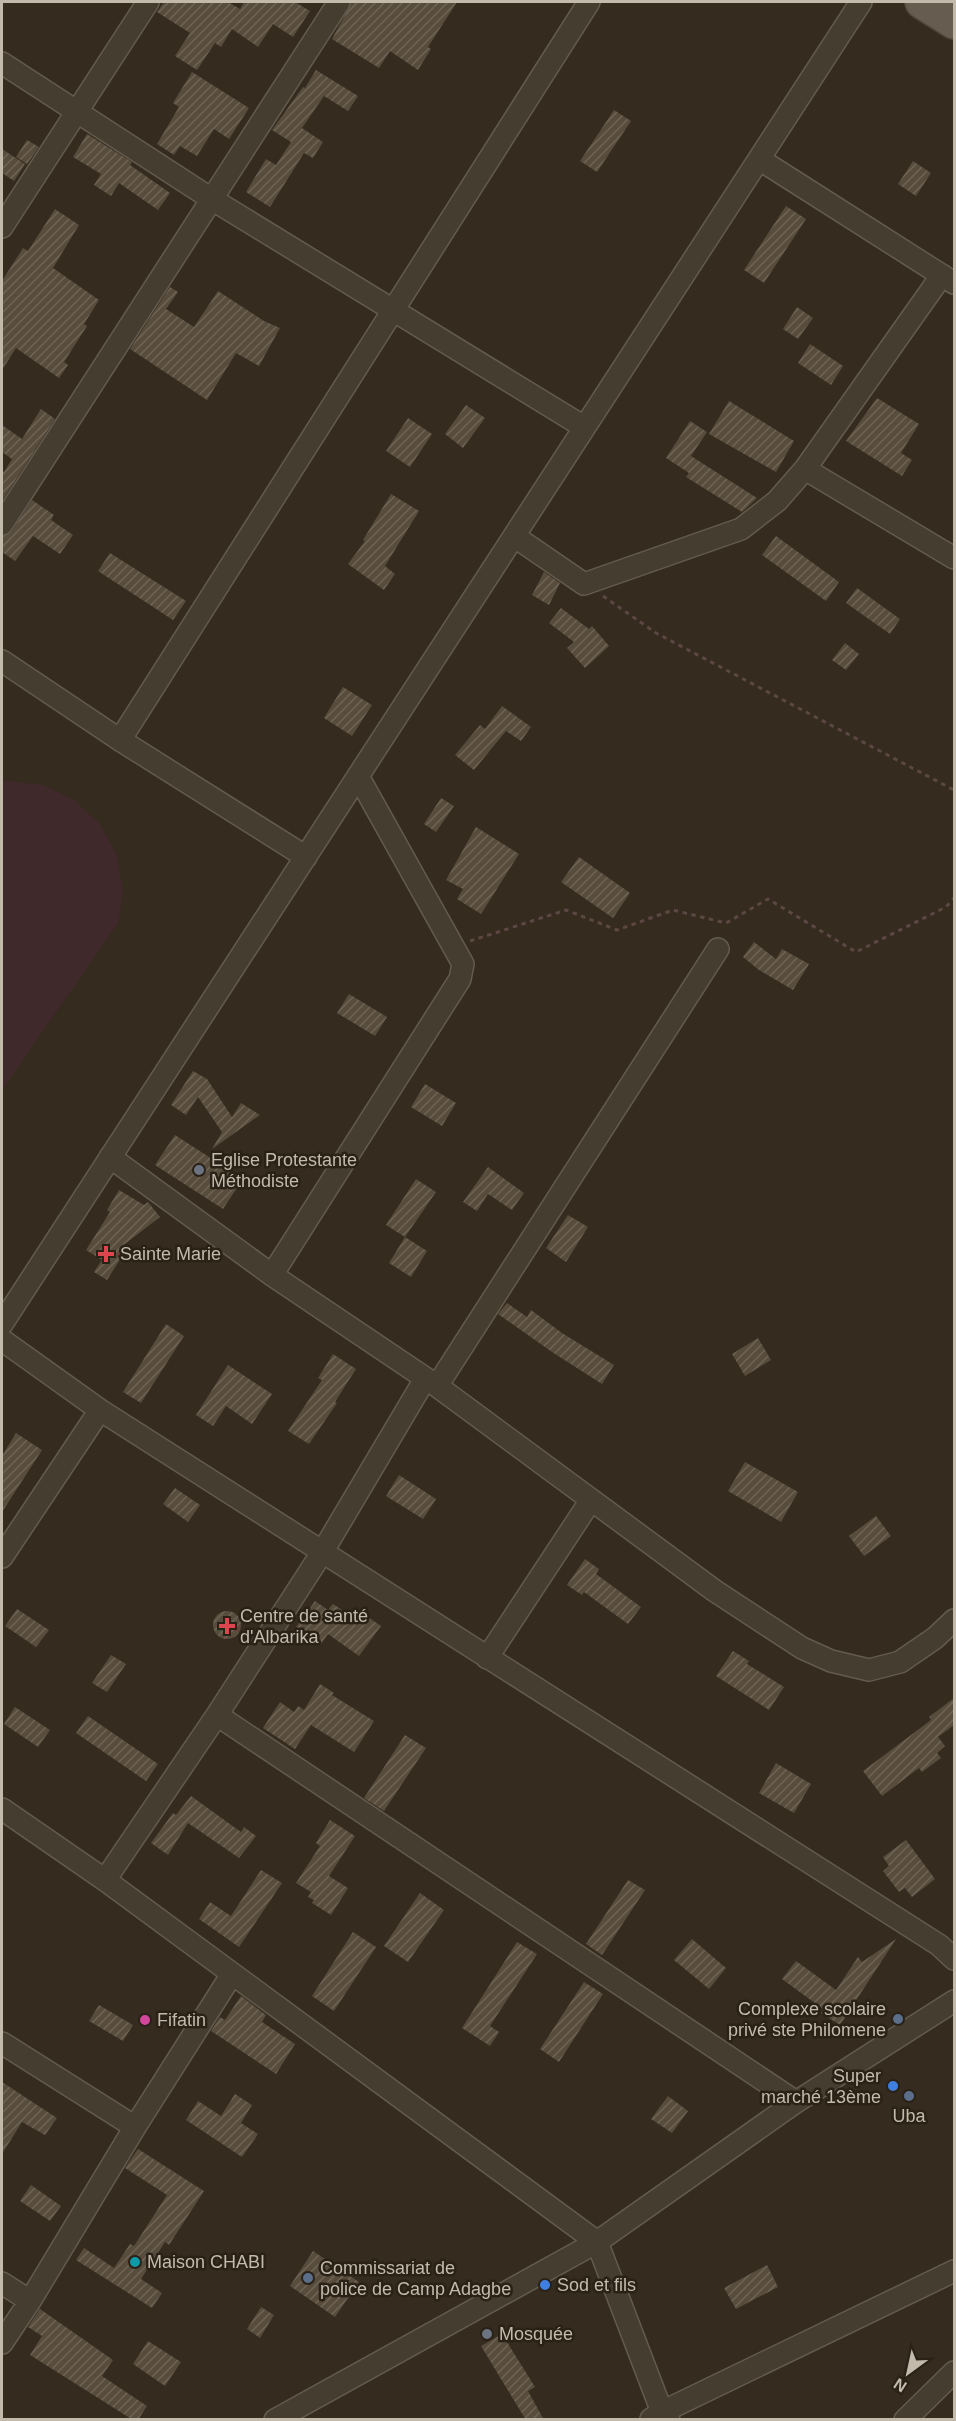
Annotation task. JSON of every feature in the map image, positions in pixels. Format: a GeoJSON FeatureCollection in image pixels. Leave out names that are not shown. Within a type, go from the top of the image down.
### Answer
{"type":"FeatureCollection","features":[{"type":"Feature","properties":{"kind":"main road"},"geometry":{"type":"LineString","coordinates":[[922,2],[954,22]]}},
{"type":"Feature","properties":{"kind":"street"},"geometry":{"type":"LineString","coordinates":[[2,227],[148,2]]}},
{"type":"Feature","properties":{"kind":"street"},"geometry":{"type":"LineString","coordinates":[[2,524],[210,198],[339,2]]}},
{"type":"Feature","properties":{"kind":"street"},"geometry":{"type":"LineString","coordinates":[[120,740],[589,2]]}},
{"type":"Feature","properties":{"kind":"street"},"geometry":{"type":"LineString","coordinates":[[2,1324],[861,2]]}},
{"type":"Feature","properties":{"kind":"street"},"geometry":{"type":"LineString","coordinates":[[2,63],[210,198],[584,428]]}},
{"type":"Feature","properties":{"kind":"street"},"geometry":{"type":"LineString","coordinates":[[514,536],[584,584],[741,529],[777,501],[805,469],[948,279],[759,159]]}},
{"type":"Feature","properties":{"kind":"street"},"geometry":{"type":"LineString","coordinates":[[805,469],[954,558]]}},
{"type":"Feature","properties":{"kind":"street"},"geometry":{"type":"LineString","coordinates":[[2,661],[120,740],[306,857]]}},
{"type":"Feature","properties":{"kind":"street"},"geometry":{"type":"LineString","coordinates":[[272,1275],[460,979],[463,964],[358,776]]}},
{"type":"Feature","properties":{"kind":"street"},"geometry":{"type":"LineString","coordinates":[[105,1880],[217,1715],[431,1382],[718,949]]}},
{"type":"Feature","properties":{"kind":"street"},"geometry":{"type":"LineString","coordinates":[[110,1157],[272,1275],[431,1382],[715,1591],[802,1648],[831,1661],[869,1670],[900,1662],[935,1638],[954,1620]]}},
{"type":"Feature","properties":{"kind":"street"},"geometry":{"type":"LineString","coordinates":[[2,1340],[100,1410],[487,1659],[939,1945],[954,1959]]}},
{"type":"Feature","properties":{"kind":"street"},"geometry":{"type":"LineString","coordinates":[[2,1557],[100,1410]]}},
{"type":"Feature","properties":{"kind":"street"},"geometry":{"type":"LineString","coordinates":[[487,1659],[591,1500]]}},
{"type":"Feature","properties":{"kind":"street"},"geometry":{"type":"LineString","coordinates":[[217,1715],[796,2102]]}},
{"type":"Feature","properties":{"kind":"street"},"geometry":{"type":"LineString","coordinates":[[2,1809],[105,1880],[597,2242],[661,2417],[954,2271]]}},
{"type":"Feature","properties":{"kind":"street"},"geometry":{"type":"LineString","coordinates":[[2,2343],[232,1974]]}},
{"type":"Feature","properties":{"kind":"street"},"geometry":{"type":"LineString","coordinates":[[275,2420],[597,2242],[796,2102],[954,2001]]}},
{"type":"Feature","properties":{"kind":"street"},"geometry":{"type":"LineString","coordinates":[[2,2043],[135,2127]]}},
{"type":"Feature","properties":{"kind":"street"},"geometry":{"type":"LineString","coordinates":[[2,2283],[30,2301]]}},
{"type":"Feature","properties":{"kind":"street"},"geometry":{"type":"LineString","coordinates":[[905,2420],[954,2372]]}},
{"type":"Feature","properties":{"kind":"path"},"geometry":{"type":"LineString","coordinates":[[584,584],[656,633],[954,790]]}},
{"type":"Feature","properties":{"kind":"path"},"geometry":{"type":"LineString","coordinates":[[454,946],[566,910],[617,930],[673,910],[726,923],[768,899],[856,952],[946,907],[954,898]]}},
{"type":"Feature","properties":{"kind":"shaded area"},"geometry":{"type":"Polygon","coordinates":[[[2,782],[43,785],[74,800],[100,824],[116,854],[123,888],[119,922],[2,1090],[2,782]]]}},
{"type":"Feature","properties":{"kind":"building"},"geometry":{"type":"Polygon","coordinates":[[[164,2],[228,2],[240,9],[244,2],[295,2],[310,11],[293,37],[273,24],[258,47],[232,29],[221,47],[215,43],[197,70],[175,56],[190,33],[157,12],[164,2]]]}},
{"type":"Feature","properties":{"kind":"building"},"geometry":{"type":"Polygon","coordinates":[[[352,2],[457,2],[428,47],[431,49],[418,70],[390,51],[379,68],[332,39],[352,2]]]}},
{"type":"Feature","properties":{"kind":"building"},"geometry":{"type":"Polygon","coordinates":[[[316,70],[358,96],[348,111],[324,96],[302,128],[323,142],[313,158],[304,153],[270,207],[246,192],[266,159],[276,165],[291,142],[272,130],[316,70]]]}},
{"type":"Feature","properties":{"kind":"building"},"geometry":{"type":"Polygon","coordinates":[[[192,72],[249,108],[229,139],[214,129],[197,156],[180,146],[174,155],[157,144],[179,107],[173,103],[192,72]]]}},
{"type":"Feature","properties":{"kind":"building"},"geometry":{"type":"Polygon","coordinates":[[[614,110],[631,121],[597,172],[580,161],[614,110]]]}},
{"type":"Feature","properties":{"kind":"building"},"geometry":{"type":"Polygon","coordinates":[[[87,134],[132,162],[130,165],[170,193],[158,210],[119,183],[111,196],[94,185],[101,174],[73,157],[87,134]]]}},
{"type":"Feature","properties":{"kind":"building"},"geometry":{"type":"Polygon","coordinates":[[[27,140],[39,147],[27,164],[16,157],[27,140]]]}},
{"type":"Feature","properties":{"kind":"building"},"geometry":{"type":"Polygon","coordinates":[[[2,149],[25,164],[14,181],[2,173],[2,149]]]}},
{"type":"Feature","properties":{"kind":"building"},"geometry":{"type":"Polygon","coordinates":[[[913,161],[931,173],[916,196],[898,184],[913,161]]]}},
{"type":"Feature","properties":{"kind":"building"},"geometry":{"type":"Polygon","coordinates":[[[786,206],[806,219],[764,283],[744,270],[786,206]]]}},
{"type":"Feature","properties":{"kind":"building"},"geometry":{"type":"Polygon","coordinates":[[[55,209],[79,225],[53,268],[99,300],[84,324],[87,326],[64,362],[68,365],[59,378],[16,348],[2,370],[2,281],[23,248],[28,251],[55,209]]]}},
{"type":"Feature","properties":{"kind":"building"},"geometry":{"type":"Polygon","coordinates":[[[170,287],[178,292],[166,309],[194,327],[218,291],[264,321],[280,328],[259,366],[236,353],[207,400],[130,349],[170,287]]]}},
{"type":"Feature","properties":{"kind":"building"},"geometry":{"type":"Polygon","coordinates":[[[797,307],[813,318],[798,339],[783,329],[797,307]]]}},
{"type":"Feature","properties":{"kind":"building"},"geometry":{"type":"Polygon","coordinates":[[[810,344],[843,366],[831,385],[798,363],[810,344]]]}},
{"type":"Feature","properties":{"kind":"building"},"geometry":{"type":"Polygon","coordinates":[[[877,398],[919,424],[901,453],[912,460],[902,476],[846,441],[877,398]]]}},
{"type":"Feature","properties":{"kind":"building"},"geometry":{"type":"Polygon","coordinates":[[[729,401],[794,441],[776,472],[709,434],[729,401]]]}},
{"type":"Feature","properties":{"kind":"building"},"geometry":{"type":"Polygon","coordinates":[[[466,405],[485,418],[463,448],[445,434],[466,405]]]}},
{"type":"Feature","properties":{"kind":"building"},"geometry":{"type":"Polygon","coordinates":[[[41,409],[55,419],[2,501],[2,470],[4,472],[12,459],[2,452],[2,425],[22,439],[41,409]]]}},
{"type":"Feature","properties":{"kind":"building"},"geometry":{"type":"Polygon","coordinates":[[[408,418],[432,434],[410,467],[386,451],[408,418]]]}},
{"type":"Feature","properties":{"kind":"building"},"geometry":{"type":"Polygon","coordinates":[[[690,421],[707,432],[691,456],[757,498],[742,512],[686,477],[689,473],[666,458],[690,421]]]}},
{"type":"Feature","properties":{"kind":"building"},"geometry":{"type":"Polygon","coordinates":[[[391,494],[419,511],[385,566],[395,574],[384,590],[348,564],[365,541],[363,540],[391,494]]]}},
{"type":"Feature","properties":{"kind":"building"},"geometry":{"type":"Polygon","coordinates":[[[32,500],[54,515],[51,520],[73,535],[60,554],[33,536],[15,561],[2,552],[2,537],[12,531],[32,500]]]}},
{"type":"Feature","properties":{"kind":"building"},"geometry":{"type":"Polygon","coordinates":[[[776,536],[839,582],[826,601],[762,555],[776,536]]]}},
{"type":"Feature","properties":{"kind":"building"},"geometry":{"type":"Polygon","coordinates":[[[110,553],[186,601],[173,620],[98,571],[110,553]]]}},
{"type":"Feature","properties":{"kind":"building"},"geometry":{"type":"Polygon","coordinates":[[[544,572],[560,583],[549,605],[532,595],[544,572]]]}},
{"type":"Feature","properties":{"kind":"building"},"geometry":{"type":"Polygon","coordinates":[[[857,588],[900,619],[890,634],[846,603],[857,588]]]}},
{"type":"Feature","properties":{"kind":"building"},"geometry":{"type":"Polygon","coordinates":[[[561,608],[589,629],[592,626],[609,646],[585,668],[567,648],[574,642],[549,623],[561,608]]]}},
{"type":"Feature","properties":{"kind":"building"},"geometry":{"type":"Polygon","coordinates":[[[845,643],[859,654],[846,670],[832,660],[845,643]]]}},
{"type":"Feature","properties":{"kind":"building"},"geometry":{"type":"Polygon","coordinates":[[[343,687],[372,705],[352,736],[324,718],[343,687]]]}},
{"type":"Feature","properties":{"kind":"building"},"geometry":{"type":"Polygon","coordinates":[[[502,706],[531,727],[521,741],[506,731],[474,770],[455,755],[480,725],[485,729],[502,706]]]}},
{"type":"Feature","properties":{"kind":"building"},"geometry":{"type":"Polygon","coordinates":[[[441,798],[454,806],[436,832],[424,824],[441,798]]]}},
{"type":"Feature","properties":{"kind":"building"},"geometry":{"type":"Polygon","coordinates":[[[476,827],[519,854],[481,914],[457,899],[463,889],[446,880],[476,827]]]}},
{"type":"Feature","properties":{"kind":"building"},"geometry":{"type":"Polygon","coordinates":[[[579,857],[630,893],[613,918],[561,882],[579,857]]]}},
{"type":"Feature","properties":{"kind":"building"},"geometry":{"type":"Polygon","coordinates":[[[754,942],[776,959],[782,949],[809,964],[793,990],[759,970],[743,957],[754,942]]]}},
{"type":"Feature","properties":{"kind":"building"},"geometry":{"type":"Polygon","coordinates":[[[349,994],[387,1017],[375,1036],[337,1013],[349,994]]]}},
{"type":"Feature","properties":{"kind":"building"},"geometry":{"type":"Polygon","coordinates":[[[193,1071],[207,1079],[232,1117],[241,1103],[260,1115],[212,1149],[222,1132],[198,1097],[186,1115],[171,1105],[193,1071]]]}},
{"type":"Feature","properties":{"kind":"building"},"geometry":{"type":"Polygon","coordinates":[[[425,1084],[456,1103],[442,1126],[411,1107],[425,1084]]]}},
{"type":"Feature","properties":{"kind":"building"},"geometry":{"type":"Polygon","coordinates":[[[175,1135],[243,1179],[223,1209],[155,1165],[175,1135]]]}},
{"type":"Feature","properties":{"kind":"building"},"geometry":{"type":"Polygon","coordinates":[[[488,1167],[524,1193],[512,1210],[488,1194],[477,1211],[463,1202],[488,1167]]]}},
{"type":"Feature","properties":{"kind":"building"},"geometry":{"type":"Polygon","coordinates":[[[416,1179],[436,1192],[405,1237],[386,1225],[416,1179]]]}},
{"type":"Feature","properties":{"kind":"building"},"geometry":{"type":"Polygon","coordinates":[[[119,1190],[144,1205],[148,1202],[160,1217],[121,1247],[126,1250],[107,1280],[94,1272],[102,1260],[86,1250],[110,1212],[107,1210],[119,1190]]]}},
{"type":"Feature","properties":{"kind":"building"},"geometry":{"type":"Polygon","coordinates":[[[568,1215],[588,1227],[566,1262],[546,1248],[568,1215]]]}},
{"type":"Feature","properties":{"kind":"building"},"geometry":{"type":"Polygon","coordinates":[[[405,1237],[427,1251],[411,1277],[389,1263],[405,1237]]]}},
{"type":"Feature","properties":{"kind":"building"},"geometry":{"type":"Polygon","coordinates":[[[507,1303],[527,1317],[531,1310],[562,1333],[614,1365],[602,1384],[498,1314],[507,1303]]]}},
{"type":"Feature","properties":{"kind":"building"},"geometry":{"type":"Polygon","coordinates":[[[166,1324],[184,1336],[141,1403],[123,1392],[166,1324]]]}},
{"type":"Feature","properties":{"kind":"building"},"geometry":{"type":"Polygon","coordinates":[[[758,1338],[771,1360],[745,1376],[732,1354],[758,1338]]]}},
{"type":"Feature","properties":{"kind":"building"},"geometry":{"type":"Polygon","coordinates":[[[333,1354],[356,1369],[335,1402],[337,1403],[309,1444],[288,1431],[322,1380],[318,1378],[333,1354]]]}},
{"type":"Feature","properties":{"kind":"building"},"geometry":{"type":"Polygon","coordinates":[[[228,1365],[272,1394],[252,1424],[226,1406],[213,1426],[196,1415],[228,1365]]]}},
{"type":"Feature","properties":{"kind":"building"},"geometry":{"type":"Polygon","coordinates":[[[16,1433],[42,1450],[2,1512],[2,1456],[16,1433]]]}},
{"type":"Feature","properties":{"kind":"building"},"geometry":{"type":"Polygon","coordinates":[[[745,1462],[798,1492],[781,1522],[728,1491],[745,1462]]]}},
{"type":"Feature","properties":{"kind":"building"},"geometry":{"type":"Polygon","coordinates":[[[399,1475],[436,1499],[423,1519],[386,1496],[399,1475]]]}},
{"type":"Feature","properties":{"kind":"building"},"geometry":{"type":"Polygon","coordinates":[[[175,1488],[200,1505],[188,1522],[163,1504],[175,1488]]]}},
{"type":"Feature","properties":{"kind":"building"},"geometry":{"type":"Polygon","coordinates":[[[876,1516],[891,1536],[864,1556],[849,1536],[876,1516]]]}},
{"type":"Feature","properties":{"kind":"building"},"geometry":{"type":"Polygon","coordinates":[[[585,1559],[599,1569],[596,1574],[641,1607],[628,1624],[584,1592],[582,1595],[567,1585],[585,1559]]]}},
{"type":"Feature","properties":{"kind":"building"},"geometry":{"type":"Polygon","coordinates":[[[315,1601],[328,1610],[333,1604],[357,1620],[362,1613],[381,1626],[359,1656],[328,1634],[321,1644],[296,1627],[315,1601]]]}},
{"type":"Feature","properties":{"kind":"building"},"geometry":{"type":"Polygon","coordinates":[[[17,1609],[49,1630],[36,1647],[5,1626],[17,1609]]]}},
{"type":"Feature","properties":{"kind":"building"},"geometry":{"type":"Polygon","coordinates":[[[227,1611],[237,1615],[241,1625],[237,1635],[227,1639],[217,1635],[213,1625],[217,1615],[227,1611]]]}},
{"type":"Feature","properties":{"kind":"building"},"geometry":{"type":"Polygon","coordinates":[[[733,1651],[749,1661],[747,1664],[784,1687],[769,1710],[716,1676],[733,1651]]]}},
{"type":"Feature","properties":{"kind":"building"},"geometry":{"type":"Polygon","coordinates":[[[111,1655],[126,1664],[107,1692],[92,1683],[111,1655]]]}},
{"type":"Feature","properties":{"kind":"building"},"geometry":{"type":"Polygon","coordinates":[[[320,1684],[334,1693],[332,1695],[374,1721],[354,1752],[311,1725],[295,1749],[263,1728],[280,1702],[294,1712],[298,1706],[304,1710],[320,1684]]]}},
{"type":"Feature","properties":{"kind":"building"},"geometry":{"type":"Polygon","coordinates":[[[954,1698],[954,1725],[938,1737],[945,1746],[937,1753],[941,1758],[922,1772],[919,1768],[882,1796],[863,1771],[931,1720],[929,1717],[954,1698]]]}},
{"type":"Feature","properties":{"kind":"building"},"geometry":{"type":"Polygon","coordinates":[[[15,1707],[50,1730],[38,1747],[4,1724],[15,1707]]]}},
{"type":"Feature","properties":{"kind":"building"},"geometry":{"type":"Polygon","coordinates":[[[88,1716],[158,1764],[146,1781],[76,1733],[88,1716]]]}},
{"type":"Feature","properties":{"kind":"building"},"geometry":{"type":"Polygon","coordinates":[[[405,1735],[426,1748],[384,1811],[364,1798],[405,1735]]]}},
{"type":"Feature","properties":{"kind":"building"},"geometry":{"type":"Polygon","coordinates":[[[776,1763],[811,1784],[794,1813],[759,1793],[776,1763]]]}},
{"type":"Feature","properties":{"kind":"building"},"geometry":{"type":"Polygon","coordinates":[[[191,1796],[241,1832],[244,1827],[256,1836],[239,1858],[188,1823],[168,1855],[151,1843],[173,1813],[176,1815],[191,1796]]]}},
{"type":"Feature","properties":{"kind":"building"},"geometry":{"type":"Polygon","coordinates":[[[330,1820],[355,1836],[329,1876],[348,1888],[331,1915],[312,1903],[314,1900],[308,1897],[311,1892],[296,1883],[320,1846],[316,1843],[330,1820]]]}},
{"type":"Feature","properties":{"kind":"building"},"geometry":{"type":"Polygon","coordinates":[[[906,1840],[935,1879],[912,1897],[905,1888],[899,1892],[883,1871],[889,1866],[883,1857],[906,1840]]]}},
{"type":"Feature","properties":{"kind":"building"},"geometry":{"type":"Polygon","coordinates":[[[261,1870],[282,1883],[239,1947],[199,1919],[210,1902],[231,1916],[261,1870]]]}},
{"type":"Feature","properties":{"kind":"building"},"geometry":{"type":"Polygon","coordinates":[[[628,1880],[645,1890],[602,1955],[586,1944],[628,1880]]]}},
{"type":"Feature","properties":{"kind":"building"},"geometry":{"type":"Polygon","coordinates":[[[420,1893],[444,1910],[408,1962],[384,1946],[420,1893]]]}},
{"type":"Feature","properties":{"kind":"building"},"geometry":{"type":"Polygon","coordinates":[[[353,1932],[376,1947],[334,2011],[312,1996],[353,1932]]]}},
{"type":"Feature","properties":{"kind":"building"},"geometry":{"type":"Polygon","coordinates":[[[692,1939],[726,1968],[709,1989],[674,1960],[692,1939]]]}},
{"type":"Feature","properties":{"kind":"building"},"geometry":{"type":"Polygon","coordinates":[[[896,1939],[840,2025],[821,2013],[823,2009],[782,1979],[796,1961],[836,1990],[858,1957],[862,1962],[896,1939]]]}},
{"type":"Feature","properties":{"kind":"building"},"geometry":{"type":"Polygon","coordinates":[[[517,1942],[537,1954],[490,2026],[499,2032],[490,2046],[462,2028],[517,1942]]]}},
{"type":"Feature","properties":{"kind":"building"},"geometry":{"type":"Polygon","coordinates":[[[584,1982],[603,1994],[559,2062],[540,2049],[584,1982]]]}},
{"type":"Feature","properties":{"kind":"building"},"geometry":{"type":"Polygon","coordinates":[[[241,1996],[266,2015],[262,2022],[295,2044],[276,2074],[211,2031],[220,2017],[225,2020],[241,1996]]]}},
{"type":"Feature","properties":{"kind":"building"},"geometry":{"type":"Polygon","coordinates":[[[99,2005],[133,2025],[123,2041],[89,2021],[99,2005]]]}},
{"type":"Feature","properties":{"kind":"building"},"geometry":{"type":"Polygon","coordinates":[[[2,2082],[57,2118],[45,2135],[22,2122],[2,2154],[2,2082]]]}},
{"type":"Feature","properties":{"kind":"building"},"geometry":{"type":"Polygon","coordinates":[[[235,2094],[252,2105],[241,2123],[258,2134],[242,2157],[186,2120],[198,2101],[221,2116],[235,2094]]]}},
{"type":"Feature","properties":{"kind":"building"},"geometry":{"type":"Polygon","coordinates":[[[668,2096],[688,2111],[672,2133],[651,2119],[668,2096]]]}},
{"type":"Feature","properties":{"kind":"building"},"geometry":{"type":"Polygon","coordinates":[[[138,2149],[204,2191],[169,2245],[165,2242],[141,2279],[162,2293],[152,2308],[76,2260],[84,2248],[114,2268],[130,2244],[134,2246],[167,2195],[125,2168],[138,2149]]]}},
{"type":"Feature","properties":{"kind":"building"},"geometry":{"type":"Polygon","coordinates":[[[31,2185],[61,2206],[50,2221],[20,2201],[31,2185]]]}},
{"type":"Feature","properties":{"kind":"building"},"geometry":{"type":"Polygon","coordinates":[[[313,2251],[359,2282],[335,2317],[290,2286],[313,2251]]]}},
{"type":"Feature","properties":{"kind":"building"},"geometry":{"type":"Polygon","coordinates":[[[767,2265],[778,2287],[736,2309],[724,2288],[767,2265]]]}},
{"type":"Feature","properties":{"kind":"building"},"geometry":{"type":"Polygon","coordinates":[[[261,2307],[274,2315],[260,2338],[247,2329],[261,2307]]]}},
{"type":"Feature","properties":{"kind":"building"},"geometry":{"type":"Polygon","coordinates":[[[40,2309],[113,2360],[102,2376],[147,2406],[138,2420],[133,2420],[30,2355],[42,2336],[28,2327],[40,2309]]]}},
{"type":"Feature","properties":{"kind":"building"},"geometry":{"type":"Polygon","coordinates":[[[502,2334],[535,2387],[528,2391],[544,2420],[526,2420],[481,2346],[502,2334]]]}},
{"type":"Feature","properties":{"kind":"building"},"geometry":{"type":"Polygon","coordinates":[[[148,2341],[181,2362],[165,2386],[133,2364],[148,2341]]]}},
{"type":"Feature","properties":{"kind":"place","name":"Eglise Protestante Méthodiste"},"geometry":{"type":"Point","coordinates":[199,1170]}},
{"type":"Feature","properties":{"kind":"place","name":"Sainte Marie"},"geometry":{"type":"Point","coordinates":[106,1254]}},
{"type":"Feature","properties":{"kind":"place","name":"Centre de santé d'Albarika"},"geometry":{"type":"Point","coordinates":[227,1626]}},
{"type":"Feature","properties":{"kind":"place","name":"Complexe scolaire privé ste Philomene"},"geometry":{"type":"Point","coordinates":[898,2019]}},
{"type":"Feature","properties":{"kind":"place","name":"Fifatin"},"geometry":{"type":"Point","coordinates":[145,2020]}},
{"type":"Feature","properties":{"kind":"place","name":"Super marché 13ème"},"geometry":{"type":"Point","coordinates":[893,2086]}},
{"type":"Feature","properties":{"kind":"place","name":"Uba"},"geometry":{"type":"Point","coordinates":[909,2096]}},
{"type":"Feature","properties":{"kind":"place","name":"Maison CHABI"},"geometry":{"type":"Point","coordinates":[135,2262]}},
{"type":"Feature","properties":{"kind":"place","name":"Commissariat de police de Camp Adagbe"},"geometry":{"type":"Point","coordinates":[308,2278]}},
{"type":"Feature","properties":{"kind":"place","name":"Sod et fils"},"geometry":{"type":"Point","coordinates":[545,2285]}},
{"type":"Feature","properties":{"kind":"place","name":"Mosquée"},"geometry":{"type":"Point","coordinates":[487,2334]}}]}
